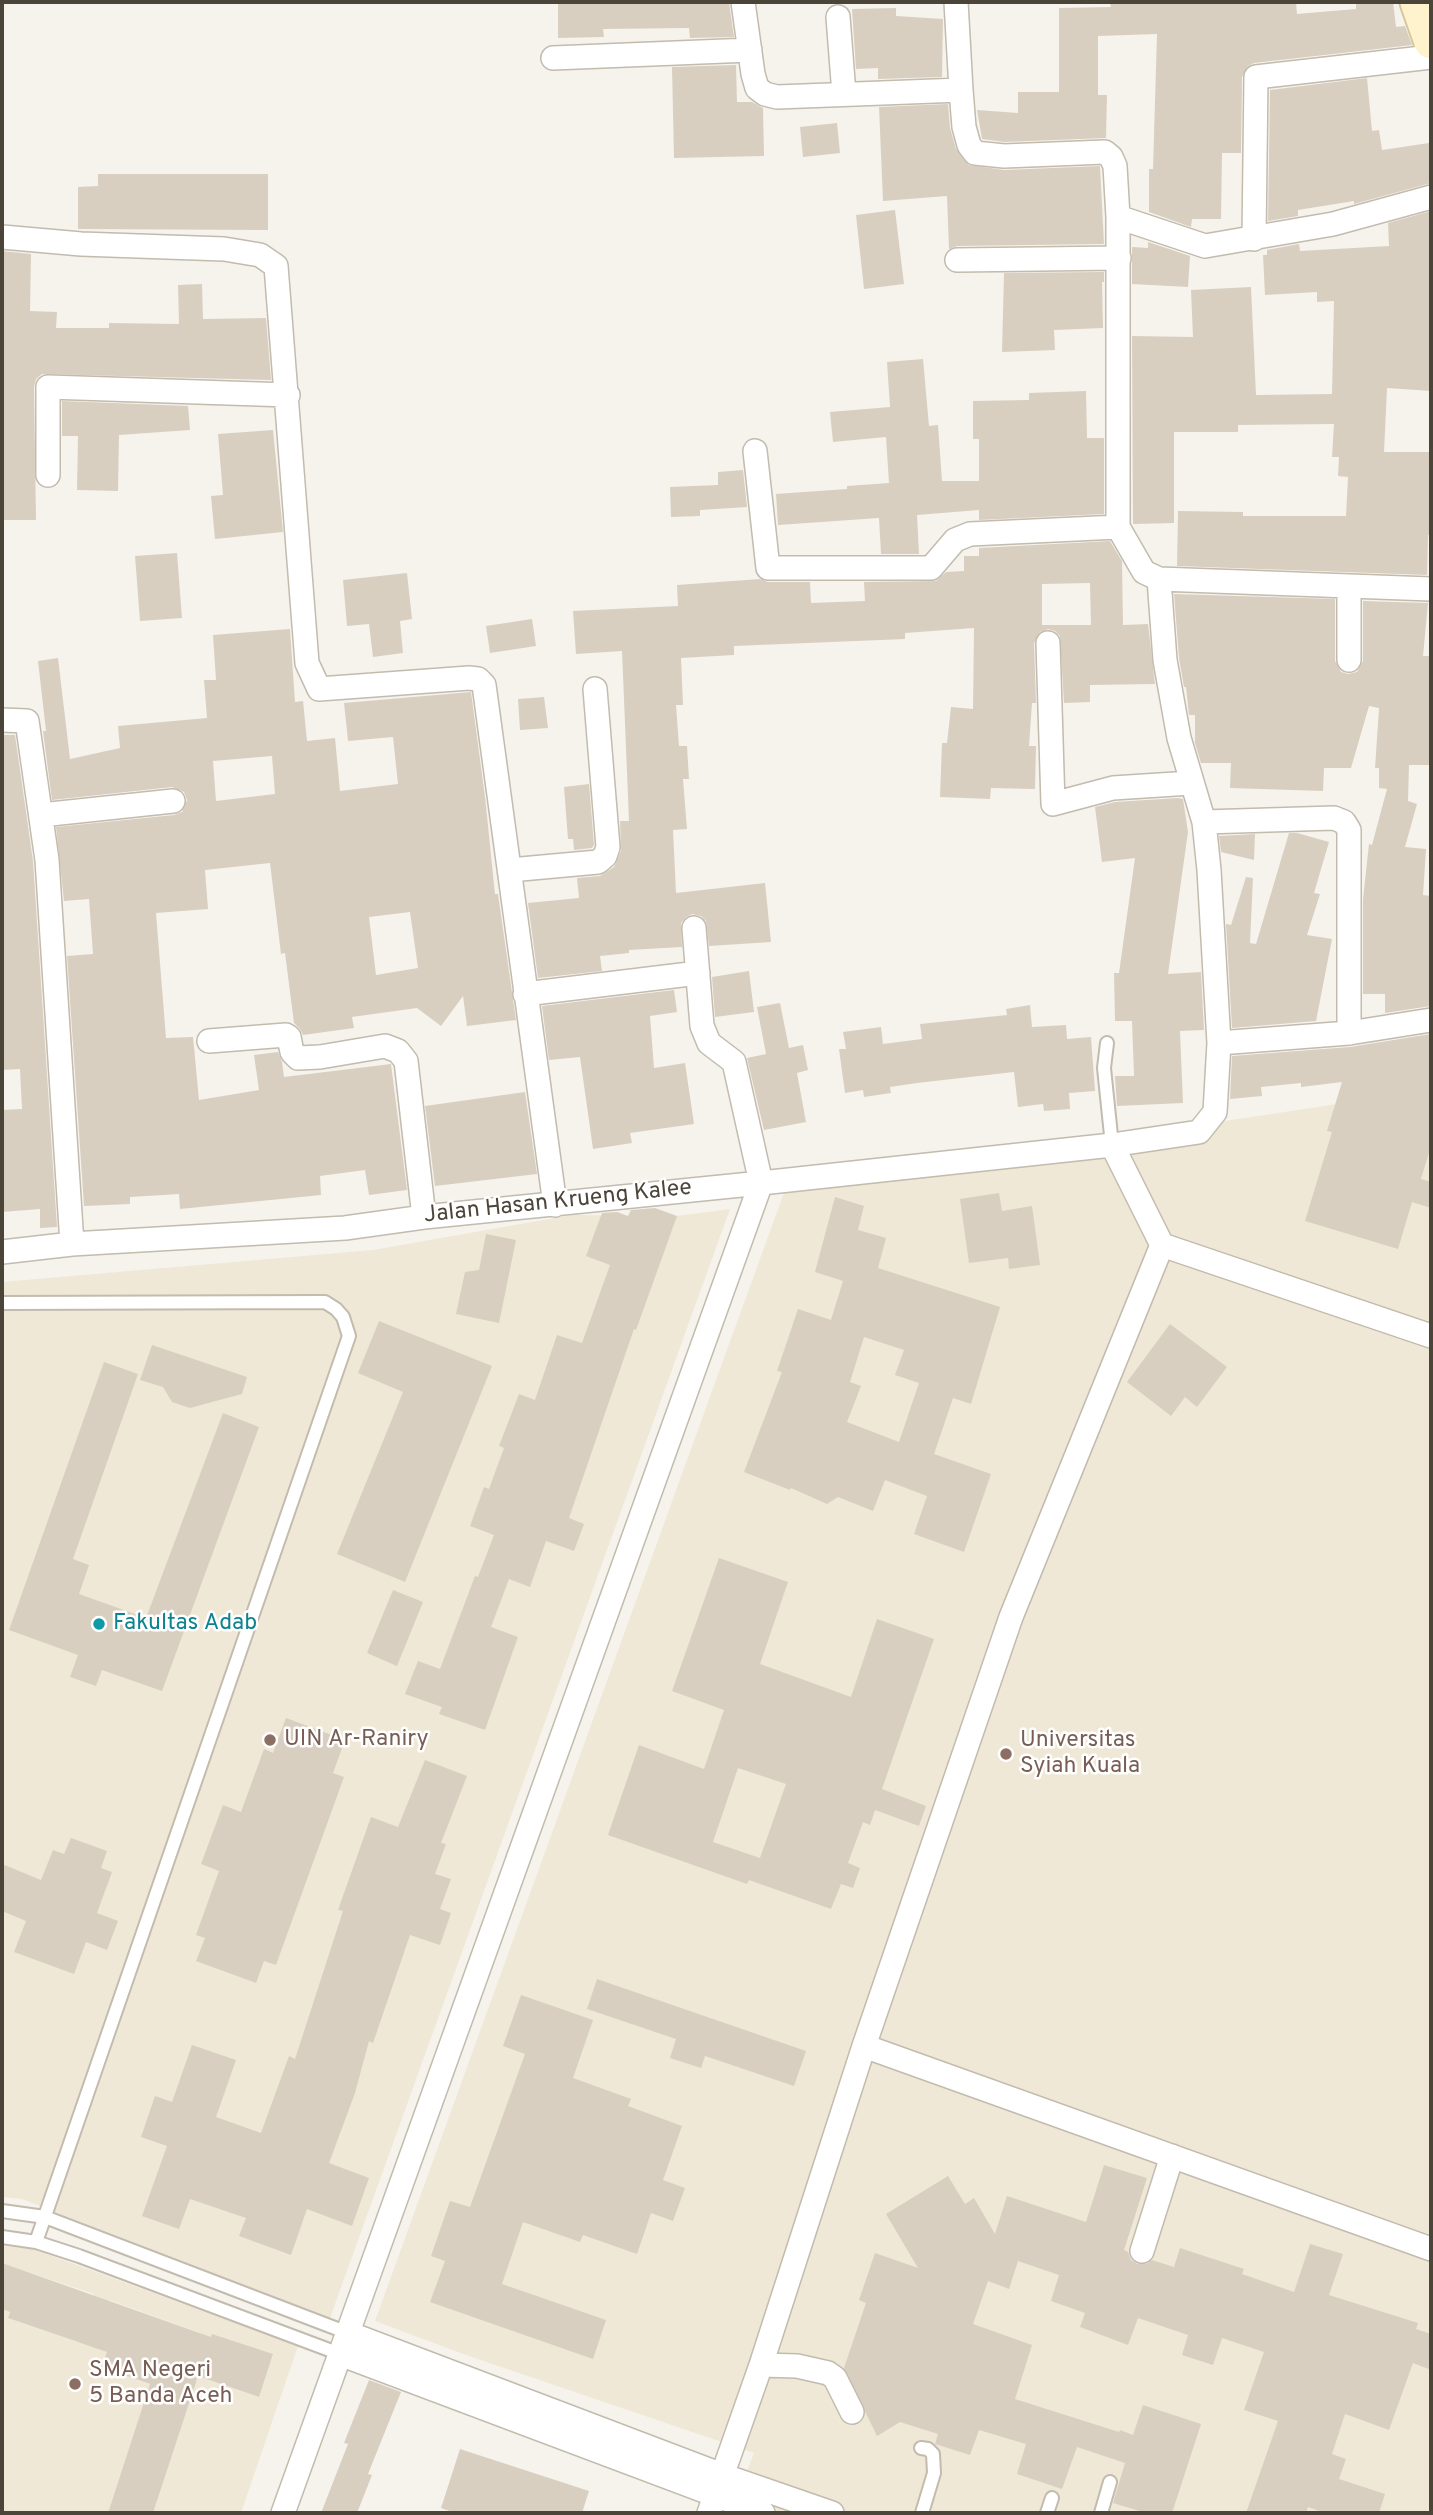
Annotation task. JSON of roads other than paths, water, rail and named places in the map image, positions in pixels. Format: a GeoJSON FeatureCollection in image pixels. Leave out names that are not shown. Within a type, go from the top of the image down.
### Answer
{"type":"FeatureCollection","features":[{"type":"Feature","properties":{"kind":"street"},"geometry":{"type":"LineString","coordinates":[[743,2],[757,88],[765,94],[777,97],[961,90]]}},
{"type":"Feature","properties":{"kind":"street"},"geometry":{"type":"LineString","coordinates":[[956,2],[964,127],[969,145],[975,153],[1004,156],[1105,152],[1115,166],[1119,258],[1118,527],[1144,572],[1159,579],[1431,589]]}},
{"type":"Feature","properties":{"kind":"street"},"geometry":{"type":"LineString","coordinates":[[1417,2],[1431,43]]}},
{"type":"Feature","properties":{"kind":"street"},"geometry":{"type":"LineString","coordinates":[[838,17],[845,94]]}},
{"type":"Feature","properties":{"kind":"street"},"geometry":{"type":"LineString","coordinates":[[553,58],[750,50]]}},
{"type":"Feature","properties":{"kind":"street"},"geometry":{"type":"LineString","coordinates":[[1254,239],[1256,77],[1431,57]]}},
{"type":"Feature","properties":{"kind":"street"},"geometry":{"type":"LineString","coordinates":[[1118,217],[1200,246],[1333,224],[1431,197]]}},
{"type":"Feature","properties":{"kind":"street"},"geometry":{"type":"LineString","coordinates":[[2,237],[81,244],[224,249],[260,256],[276,266],[307,663],[319,689],[469,678],[478,679],[484,685],[555,1205]]}},
{"type":"Feature","properties":{"kind":"street"},"geometry":{"type":"LineString","coordinates":[[957,260],[1119,258]]}},
{"type":"Feature","properties":{"kind":"street"},"geometry":{"type":"LineString","coordinates":[[48,475],[48,387],[288,395]]}},
{"type":"Feature","properties":{"kind":"street"},"geometry":{"type":"LineString","coordinates":[[755,452],[768,568],[931,568],[955,540],[970,534],[1118,527]]}},
{"type":"Feature","properties":{"kind":"street","name":"Jalan Hasan Krueng Kalee"},"geometry":{"type":"LineString","coordinates":[[2,1252],[72,1244],[345,1228],[424,1217],[1112,1145],[1199,1132],[1215,1112],[1219,1043],[1209,870],[1204,822],[1179,738],[1165,660],[1159,579]]}},
{"type":"Feature","properties":{"kind":"street"},"geometry":{"type":"LineString","coordinates":[[1349,587],[1349,660]]}},
{"type":"Feature","properties":{"kind":"street"},"geometry":{"type":"LineString","coordinates":[[1048,643],[1054,804],[1113,788],[1191,783]]}},
{"type":"Feature","properties":{"kind":"street"},"geometry":{"type":"LineString","coordinates":[[509,870],[598,862],[605,856],[608,847],[595,689]]}},
{"type":"Feature","properties":{"kind":"street"},"geometry":{"type":"LineString","coordinates":[[2,720],[27,721],[41,815],[47,860],[72,1244]]}},
{"type":"Feature","properties":{"kind":"street"},"geometry":{"type":"LineString","coordinates":[[41,815],[173,801]]}},
{"type":"Feature","properties":{"kind":"street"},"geometry":{"type":"LineString","coordinates":[[1204,822],[1334,818],[1344,822],[1349,830],[1349,1032]]}},
{"type":"Feature","properties":{"kind":"street"},"geometry":{"type":"LineString","coordinates":[[284,2513],[761,1183],[734,1062],[709,1042],[702,1026],[694,928]]}},
{"type":"Feature","properties":{"kind":"street"},"geometry":{"type":"LineString","coordinates":[[525,994],[698,973]]}},
{"type":"Feature","properties":{"kind":"street"},"geometry":{"type":"LineString","coordinates":[[1219,1043],[1349,1032],[1431,1020]]}},
{"type":"Feature","properties":{"kind":"street"},"geometry":{"type":"LineString","coordinates":[[209,1041],[286,1035],[289,1037],[292,1052],[298,1058],[386,1046],[398,1051],[407,1061],[424,1217]]}},
{"type":"Feature","properties":{"kind":"street"},"geometry":{"type":"LineString","coordinates":[[1112,1145],[1162,1245],[1431,1336]]}},
{"type":"Feature","properties":{"kind":"street"},"geometry":{"type":"LineString","coordinates":[[715,2494],[761,2365],[864,2046],[1011,1617],[1162,1245]]}},
{"type":"Feature","properties":{"kind":"street"},"geometry":{"type":"LineString","coordinates":[[864,2046],[1431,2249]]}},
{"type":"Feature","properties":{"kind":"street"},"geometry":{"type":"LineString","coordinates":[[1142,2251],[1172,2156]]}},
{"type":"Feature","properties":{"kind":"street"},"geometry":{"type":"LineString","coordinates":[[344,2344],[763,2513]]}},
{"type":"Feature","properties":{"kind":"street"},"geometry":{"type":"LineString","coordinates":[[761,2365],[797,2366],[828,2373],[835,2378],[852,2412]]}},
{"type":"Feature","properties":{"kind":"street"},"geometry":{"type":"LineString","coordinates":[[715,2494],[832,2513]]}},
{"type":"Feature","properties":{"kind":"lane"},"geometry":{"type":"LineString","coordinates":[[1107,1043],[1104,1068],[1112,1145]]}},
{"type":"Feature","properties":{"kind":"lane"},"geometry":{"type":"LineString","coordinates":[[2,1303],[325,1302],[343,1317],[349,1336],[36,2242]]}},
{"type":"Feature","properties":{"kind":"lane"},"geometry":{"type":"LineString","coordinates":[[2,2211],[45,2217],[187,2273],[344,2344]]}},
{"type":"Feature","properties":{"kind":"lane"},"geometry":{"type":"LineString","coordinates":[[2,2237],[36,2242],[179,2292],[344,2344]]}},
{"type":"Feature","properties":{"kind":"lane"},"geometry":{"type":"LineString","coordinates":[[179,2292],[187,2273]]}},
{"type":"Feature","properties":{"kind":"lane"},"geometry":{"type":"LineString","coordinates":[[921,2448],[928,2449],[933,2454],[934,2473],[922,2513]]}},
{"type":"Feature","properties":{"kind":"lane"},"geometry":{"type":"LineString","coordinates":[[1101,2513],[1110,2482]]}},
{"type":"Feature","properties":{"kind":"lane"},"geometry":{"type":"LineString","coordinates":[[1047,2513],[1052,2498]]}},
{"type":"Feature","properties":{"kind":"place","name":"Fakultas Adab"},"geometry":{"type":"Point","coordinates":[99,1624]}},
{"type":"Feature","properties":{"kind":"place","name":"UIN Ar-Raniry"},"geometry":{"type":"Point","coordinates":[270,1740]}},
{"type":"Feature","properties":{"kind":"place","name":"Universitas Syiah Kuala"},"geometry":{"type":"Point","coordinates":[1006,1754]}},
{"type":"Feature","properties":{"kind":"place","name":"SMA Negeri 5 Banda Aceh"},"geometry":{"type":"Point","coordinates":[75,2384]}}]}
